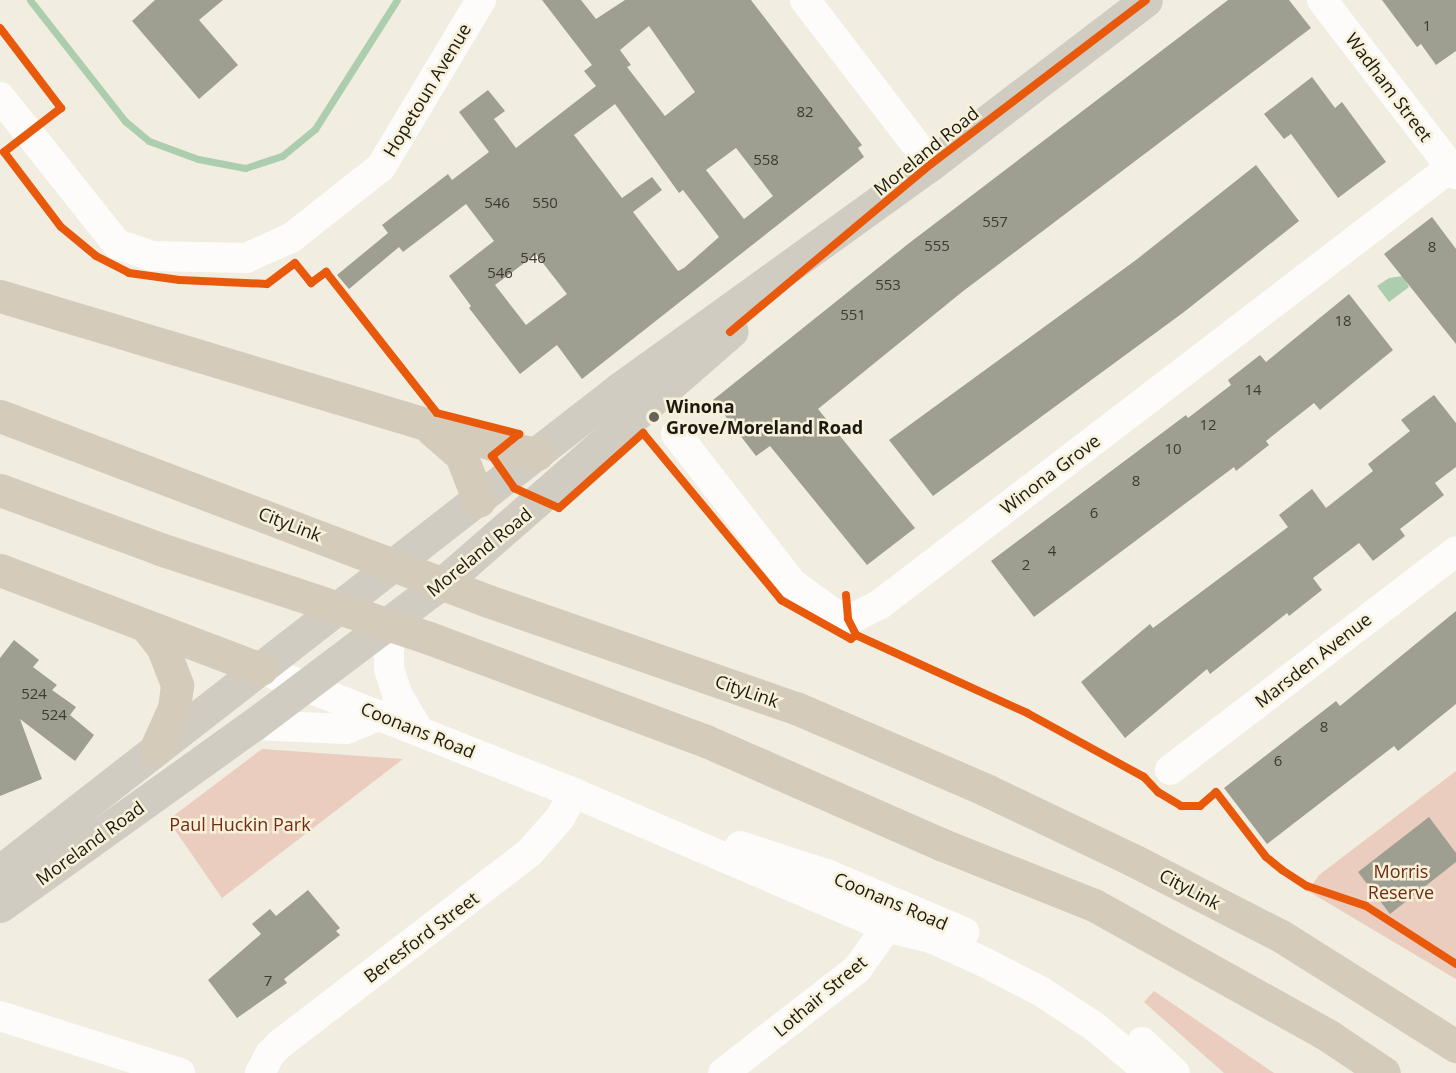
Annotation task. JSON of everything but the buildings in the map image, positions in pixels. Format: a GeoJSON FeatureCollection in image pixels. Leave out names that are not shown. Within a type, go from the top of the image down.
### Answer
{"type":"FeatureCollection","features":[{"type":"Feature","properties":{"kind":"highway"},"geometry":{"type":"LineString","coordinates":[[0,296],[537,454]]}},
{"type":"Feature","properties":{"kind":"highway"},"geometry":{"type":"LineString","coordinates":[[388,412],[429,428],[461,455],[476,521]]}},
{"type":"Feature","properties":{"kind":"highway","name":"CityLink"},"geometry":{"type":"LineString","coordinates":[[0,416],[488,601],[796,708],[934,767],[1133,860],[1281,936],[1456,1046]]}},
{"type":"Feature","properties":{"kind":"highway"},"geometry":{"type":"LineString","coordinates":[[0,490],[160,549],[429,638],[706,741],[943,845],[1094,905],[1329,1036],[1384,1073]]}},
{"type":"Feature","properties":{"kind":"highway"},"geometry":{"type":"LineString","coordinates":[[0,570],[147,626],[273,660]]}},
{"type":"Feature","properties":{"kind":"highway"},"geometry":{"type":"LineString","coordinates":[[147,626],[163,648],[177,685],[174,708],[155,750]]}},
{"type":"Feature","properties":{"kind":"main road","name":"Moreland Road"},"geometry":{"type":"LineString","coordinates":[[0,906],[319,676],[452,574],[476,521],[537,454],[742,298],[931,164],[1146,0]]}},
{"type":"Feature","properties":{"kind":"main road","name":"Moreland Road"},"geometry":{"type":"LineString","coordinates":[[0,871],[273,660],[476,521],[555,489],[674,380],[931,164]]}},
{"type":"Feature","properties":{"kind":"street","name":"Hopetoun Avenue"},"geometry":{"type":"LineString","coordinates":[[0,97],[117,244],[151,256],[246,258],[291,238],[381,167],[481,0]]}},
{"type":"Feature","properties":{"kind":"street"},"geometry":{"type":"LineString","coordinates":[[805,0],[931,164]]}},
{"type":"Feature","properties":{"kind":"street","name":"Wadham Street"},"geometry":{"type":"LineString","coordinates":[[1323,0],[1453,171]]}},
{"type":"Feature","properties":{"kind":"street","name":"Winona Grove"},"geometry":{"type":"LineString","coordinates":[[676,435],[792,583],[834,614],[855,617],[879,605],[1453,171]]}},
{"type":"Feature","properties":{"kind":"street","name":"Marsden Avenue"},"geometry":{"type":"LineString","coordinates":[[1170,770],[1456,551]]}},
{"type":"Feature","properties":{"kind":"street"},"geometry":{"type":"LineString","coordinates":[[399,615],[388,657],[394,687],[419,731]]}},
{"type":"Feature","properties":{"kind":"street","name":"Coonans Road"},"geometry":{"type":"LineString","coordinates":[[273,660],[319,676],[380,715],[419,731],[574,793],[1042,971],[1115,1021],[1175,1073]]}},
{"type":"Feature","properties":{"kind":"street"},"geometry":{"type":"LineString","coordinates":[[253,724],[346,729],[380,715]]}},
{"type":"Feature","properties":{"kind":"street","name":"Beresford Street"},"geometry":{"type":"LineString","coordinates":[[260,1073],[270,1054],[280,1044],[530,852],[560,818],[574,793]]}},
{"type":"Feature","properties":{"kind":"street","name":"Coonans Road"},"geometry":{"type":"LineString","coordinates":[[896,916],[931,938],[1042,992],[1095,1027],[1150,1073]]}},
{"type":"Feature","properties":{"kind":"street","name":"Lothair Street"},"geometry":{"type":"LineString","coordinates":[[723,1073],[857,969],[896,916]]}},
{"type":"Feature","properties":{"kind":"street"},"geometry":{"type":"LineString","coordinates":[[0,1016],[180,1073]]}},
{"type":"Feature","properties":{"kind":"green space","name":"Paul Huckin Park"},"geometry":{"type":"Polygon","coordinates":[[[262,749],[403,759],[222,898],[168,820],[262,749]]]}},
{"type":"Feature","properties":{"kind":"green space","name":"Morris Reserve"},"geometry":{"type":"Polygon","coordinates":[[[1456,771],[1456,979],[1308,891],[1319,875],[1456,771]]]}},
{"type":"Feature","properties":{"kind":"green space"},"geometry":{"type":"Polygon","coordinates":[[[1154,991],[1274,1073],[1224,1073],[1144,1002],[1154,991]]]}},
{"type":"Feature","properties":{"kind":"shaded area"},"geometry":{"type":"Polygon","coordinates":[[[1403,276],[1409,287],[1389,302],[1377,286],[1389,278],[1403,276]]]}},
{"type":"Feature","properties":{"kind":"waterway"},"geometry":{"type":"LineString","coordinates":[[30,0],[125,121],[149,141],[198,159],[245,168],[282,156],[315,129],[397,0]]}},
{"type":"Feature","properties":{"kind":"cycle path"},"geometry":{"type":"LineString","coordinates":[[730,332],[931,164],[1146,0]]}},
{"type":"Feature","properties":{"kind":"cycle path"},"geometry":{"type":"LineString","coordinates":[[0,28],[61,108],[4,152],[61,227],[96,256],[129,273],[180,280],[267,284],[295,263],[311,283],[326,272],[437,413],[519,434],[492,456],[514,488],[559,508],[643,433],[781,600],[851,639],[856,635]]}},
{"type":"Feature","properties":{"kind":"cycle path"},"geometry":{"type":"LineString","coordinates":[[846,595],[848,619],[856,635],[1027,713],[1144,777],[1158,792],[1181,806],[1200,806],[1216,792],[1266,857],[1282,870],[1307,886],[1366,906],[1456,964]]}},
{"type":"Feature","properties":{"kind":"place","name":"Winona Grove/Moreland Road"},"geometry":{"type":"Point","coordinates":[654,417]}}]}
